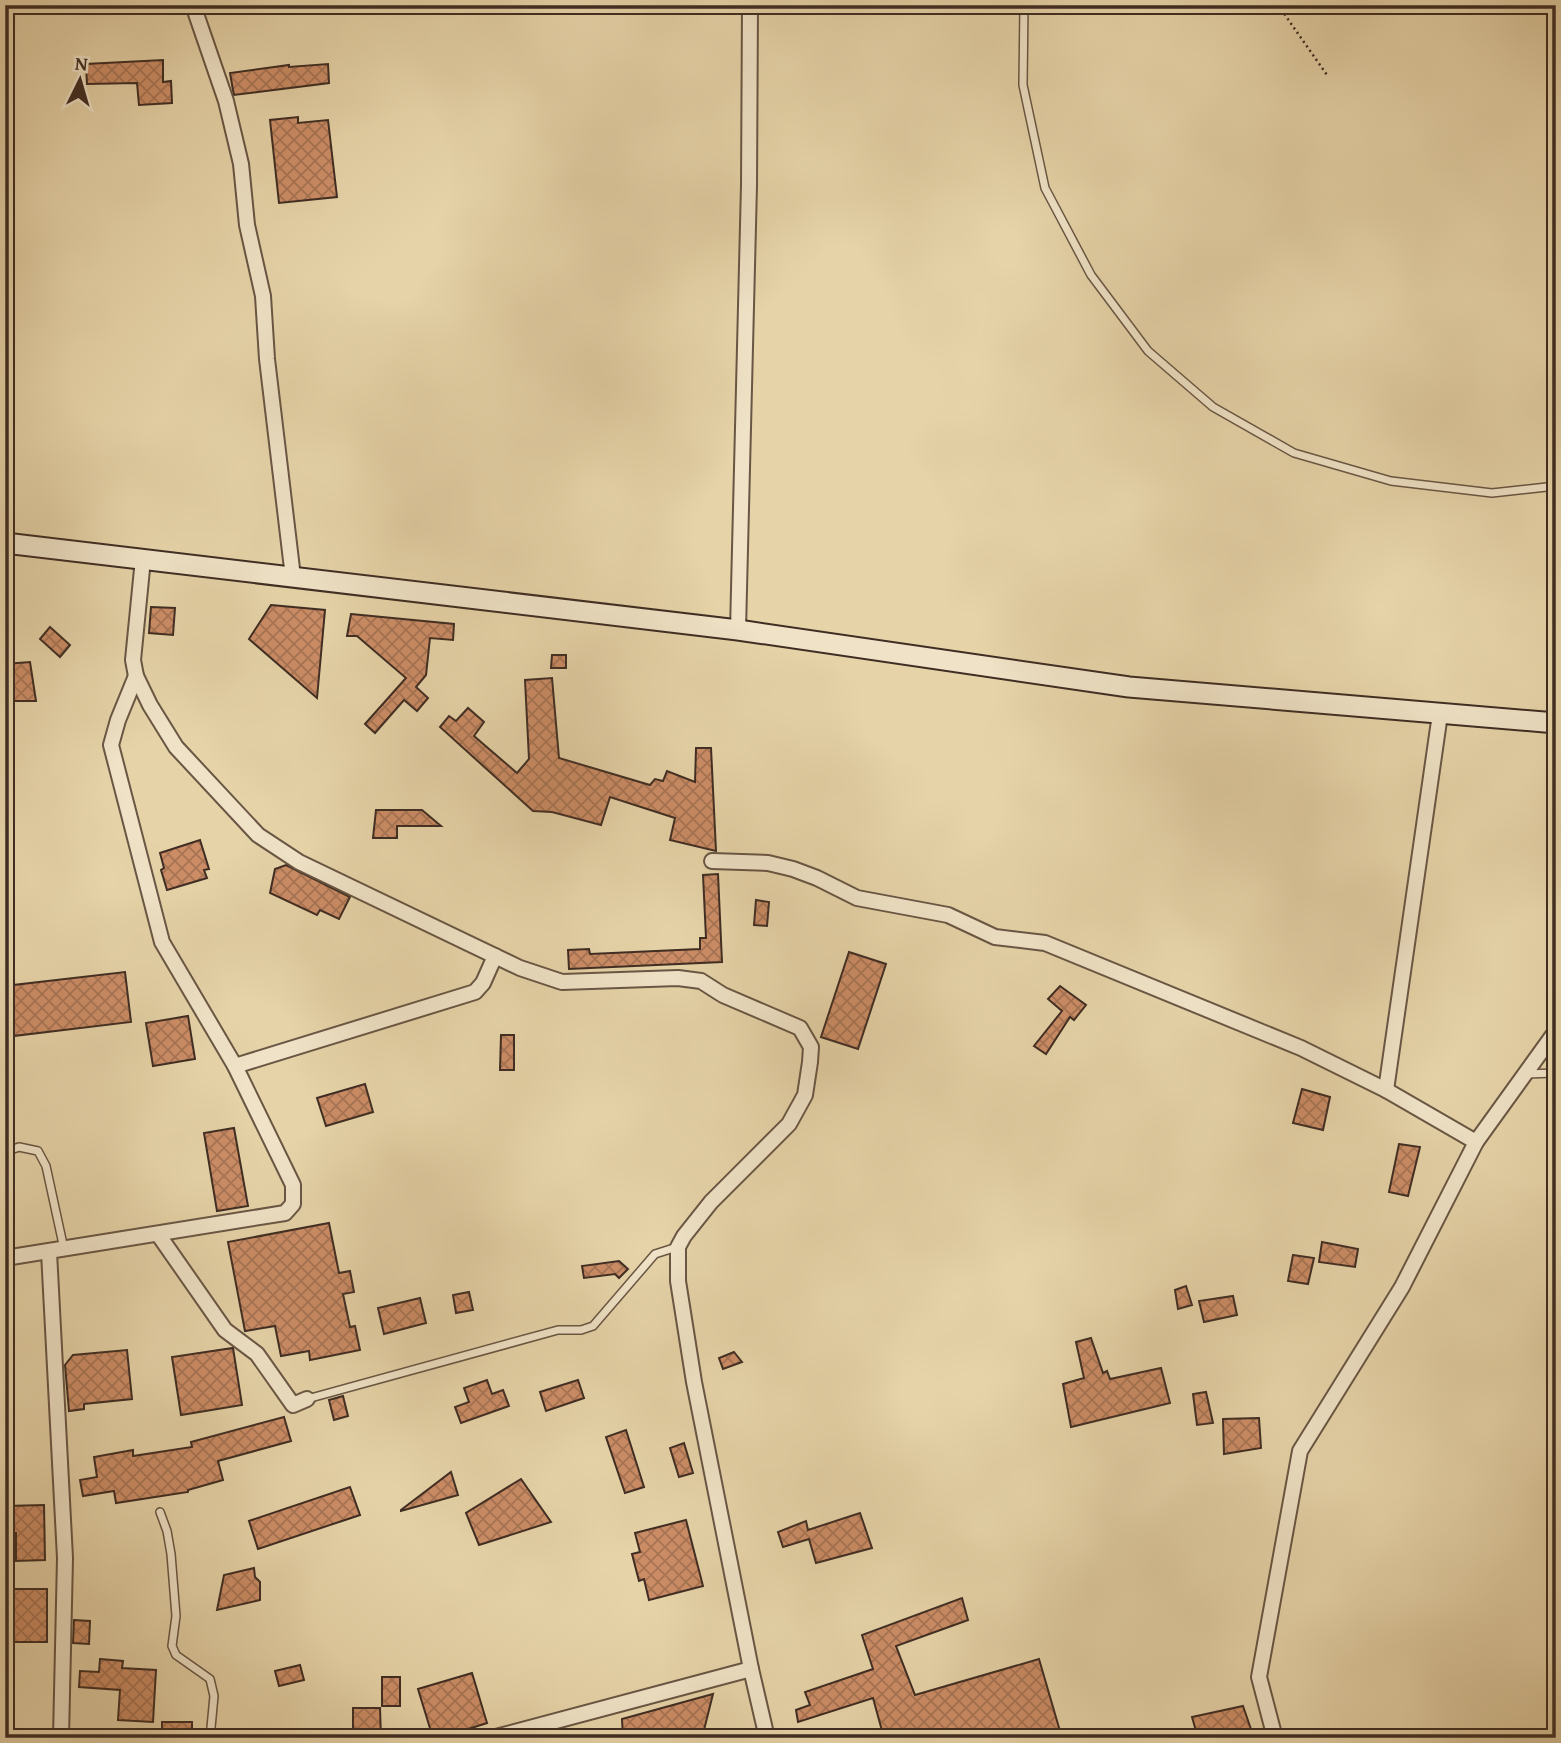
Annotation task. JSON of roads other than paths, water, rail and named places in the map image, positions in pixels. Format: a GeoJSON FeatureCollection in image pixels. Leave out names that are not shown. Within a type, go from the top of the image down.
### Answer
{"type":"FeatureCollection","features":[{"type":"Feature","properties":{"kind":"main road"},"geometry":{"type":"LineString","coordinates":[[5,543],[738,630],[1129,687],[1556,723]]}},
{"type":"Feature","properties":{"kind":"street"},"geometry":{"type":"LineString","coordinates":[[193,5],[226,101],[241,164],[247,225],[263,296],[267,359],[293,577]]}},
{"type":"Feature","properties":{"kind":"street"},"geometry":{"type":"LineString","coordinates":[[738,630],[749,185],[750,5]]}},
{"type":"Feature","properties":{"kind":"street"},"geometry":{"type":"LineString","coordinates":[[143,559],[133,660],[136,676],[176,747],[258,835],[299,862],[520,968],[562,982],[678,978],[701,981],[723,995],[800,1028],[811,1047],[805,1095],[789,1124],[711,1202],[678,1247],[678,1281],[694,1382],[767,1738]]}},
{"type":"Feature","properties":{"kind":"street"},"geometry":{"type":"LineString","coordinates":[[5,1258],[285,1213],[293,1204],[293,1185],[235,1066],[162,942],[111,744],[117,720],[136,676]]}},
{"type":"Feature","properties":{"kind":"street"},"geometry":{"type":"LineString","coordinates":[[1386,1090],[1440,714]]}},
{"type":"Feature","properties":{"kind":"street"},"geometry":{"type":"LineString","coordinates":[[712,861],[768,863],[793,869],[857,898],[948,915],[995,937],[1045,943],[1301,1048],[1386,1090],[1476,1142]]}},
{"type":"Feature","properties":{"kind":"street"},"geometry":{"type":"LineString","coordinates":[[235,1066],[475,992],[483,984],[495,956]]}},
{"type":"Feature","properties":{"kind":"street"},"geometry":{"type":"LineString","coordinates":[[1275,1738],[1259,1677],[1300,1451],[1402,1287],[1476,1142],[1556,1031]]}},
{"type":"Feature","properties":{"kind":"street"},"geometry":{"type":"LineString","coordinates":[[158,1234],[225,1330],[257,1354],[293,1405],[307,1399]]}},
{"type":"Feature","properties":{"kind":"street"},"geometry":{"type":"LineString","coordinates":[[57,1251],[65,1558],[61,1738]]}},
{"type":"Feature","properties":{"kind":"street"},"geometry":{"type":"LineString","coordinates":[[492,1738],[751,1669]]}},
{"type":"Feature","properties":{"kind":"lane"},"geometry":{"type":"LineString","coordinates":[[1024,5],[1023,85],[1045,188],[1091,275],[1147,351],[1213,407],[1294,453],[1391,481],[1492,493],[1556,486]]}},
{"type":"Feature","properties":{"kind":"lane"},"geometry":{"type":"LineString","coordinates":[[1524,1074],[1556,1073]]}},
{"type":"Feature","properties":{"kind":"lane"},"geometry":{"type":"LineString","coordinates":[[5,1152],[19,1147],[38,1152],[46,1166],[57,1251]]}},
{"type":"Feature","properties":{"kind":"lane"},"geometry":{"type":"LineString","coordinates":[[307,1399],[558,1330],[581,1330],[593,1326],[655,1254],[678,1247]]}},
{"type":"Feature","properties":{"kind":"lane"},"geometry":{"type":"LineString","coordinates":[[160,1511],[171,1554],[176,1616],[172,1646],[176,1655],[210,1679],[214,1696],[210,1738]]}}]}
